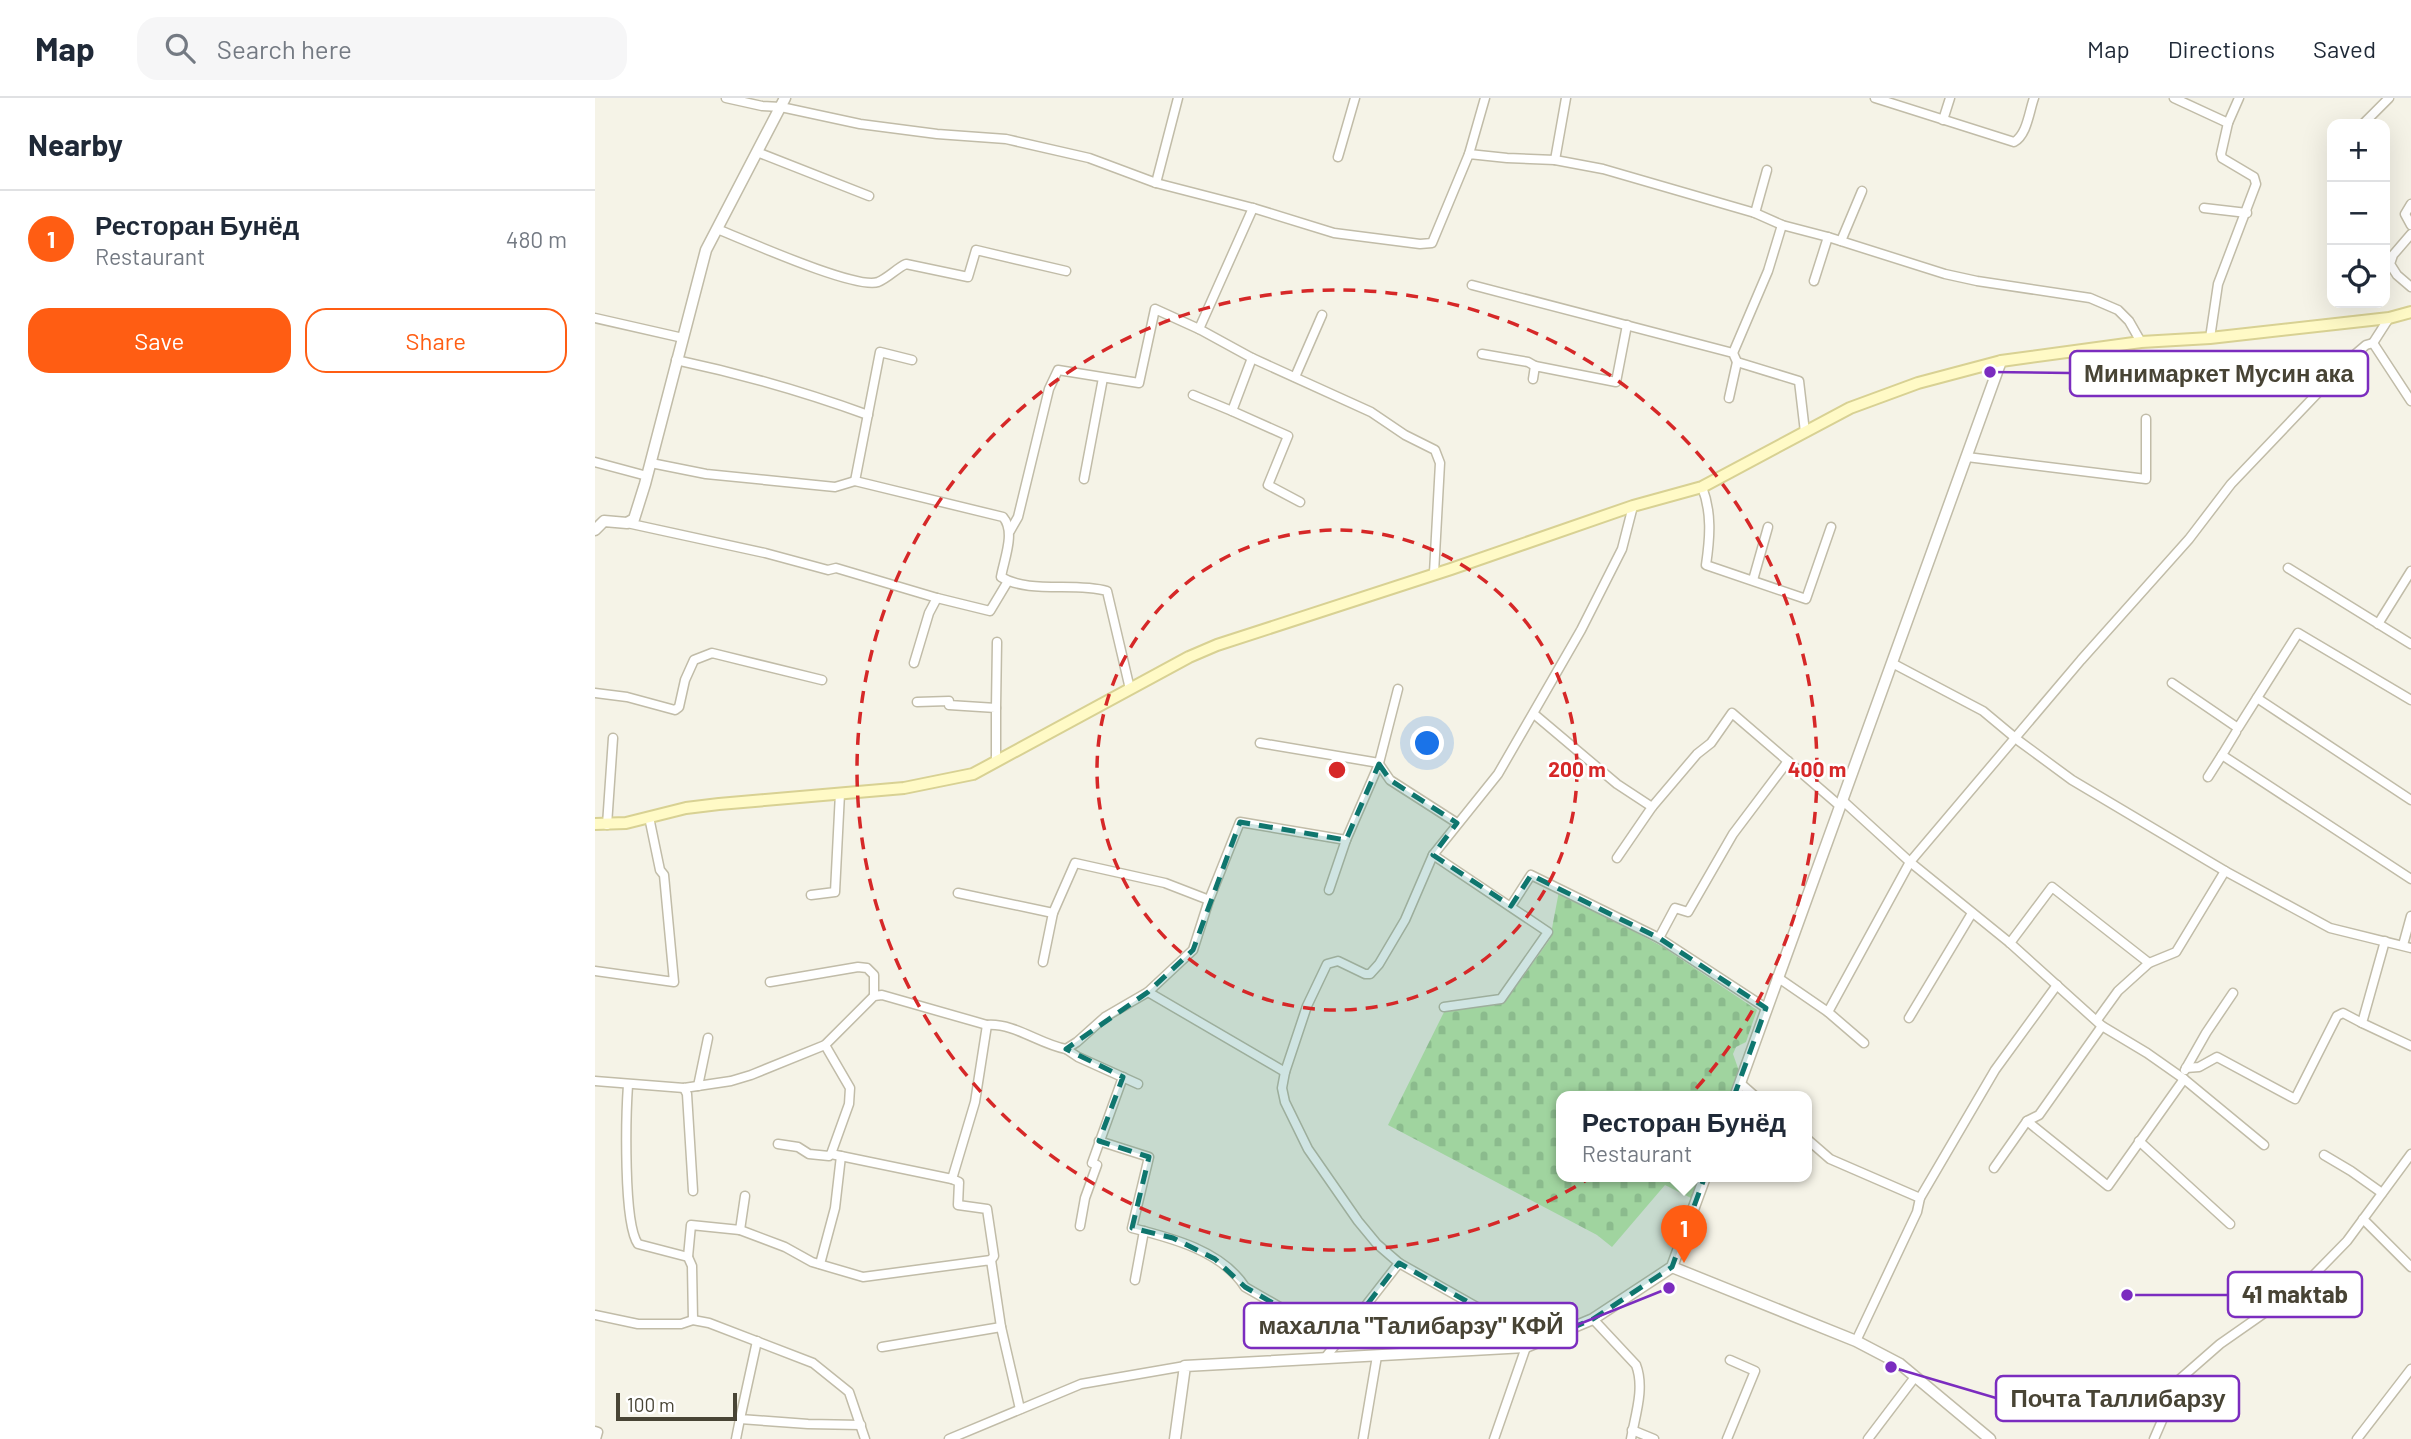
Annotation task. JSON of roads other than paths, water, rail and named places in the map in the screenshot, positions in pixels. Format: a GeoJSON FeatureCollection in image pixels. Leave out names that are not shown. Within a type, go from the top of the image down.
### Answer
{"type":"FeatureCollection","features":[{"type":"Feature","properties":{"kind":"main road"},"geometry":{"type":"LineString","coordinates":[[601,825],[686,808],[904,788],[973,774],[1189,657],[1217,645],[1633,506],[1702,486],[1861,403],[1919,383],[2001,361],[2141,342],[2210,338],[2389,318],[2411,312]]}},
{"type":"Feature","properties":{"kind":"street"},"geometry":{"type":"LineString","coordinates":[[726,98],[762,106],[783,102],[860,124],[1006,139],[1089,158],[1156,183],[1253,208],[1334,233],[1420,244],[1432,243],[1469,154],[1485,98]]}},
{"type":"Feature","properties":{"kind":"street"},"geometry":{"type":"LineString","coordinates":[[1156,183],[1178,98]]}},
{"type":"Feature","properties":{"kind":"street"},"geometry":{"type":"LineString","coordinates":[[1339,157],[1355,98]]}},
{"type":"Feature","properties":{"kind":"street"},"geometry":{"type":"LineString","coordinates":[[1555,160],[1566,98]]}},
{"type":"Feature","properties":{"kind":"street"},"geometry":{"type":"LineString","coordinates":[[1875,98],[2011,142],[2017,142],[2022,134],[2034,98]]}},
{"type":"Feature","properties":{"kind":"street"},"geometry":{"type":"LineString","coordinates":[[1943,120],[1950,98]]}},
{"type":"Feature","properties":{"kind":"street"},"geometry":{"type":"LineString","coordinates":[[2174,98],[2228,123]]}},
{"type":"Feature","properties":{"kind":"street"},"geometry":{"type":"LineString","coordinates":[[2210,338],[2218,284],[2247,213],[2256,180],[2222,158],[2221,151],[2228,123],[2239,98]]}},
{"type":"Feature","properties":{"kind":"street"},"geometry":{"type":"LineString","coordinates":[[2368,119],[2389,98]]}},
{"type":"Feature","properties":{"kind":"street"},"geometry":{"type":"LineString","coordinates":[[627,523],[634,519],[651,463],[706,250],[783,102]]}},
{"type":"Feature","properties":{"kind":"street"},"geometry":{"type":"LineString","coordinates":[[757,152],[869,196]]}},
{"type":"Feature","properties":{"kind":"street"},"geometry":{"type":"LineString","coordinates":[[1469,154],[1555,160],[1637,178],[1945,274],[2090,298],[2118,310],[2129,321],[2141,342]]}},
{"type":"Feature","properties":{"kind":"street"},"geometry":{"type":"LineString","coordinates":[[1755,213],[1767,170]]}},
{"type":"Feature","properties":{"kind":"street"},"geometry":{"type":"LineString","coordinates":[[1841,241],[1862,191]]}},
{"type":"Feature","properties":{"kind":"street"},"geometry":{"type":"LineString","coordinates":[[2411,204],[2405,214],[2411,225]]}},
{"type":"Feature","properties":{"kind":"street"},"geometry":{"type":"LineString","coordinates":[[1199,329],[1253,208]]}},
{"type":"Feature","properties":{"kind":"street"},"geometry":{"type":"LineString","coordinates":[[2204,208],[2247,213]]}},
{"type":"Feature","properties":{"kind":"street"},"geometry":{"type":"LineString","coordinates":[[1729,398],[1737,362],[1733,353],[1768,271],[1782,225]]}},
{"type":"Feature","properties":{"kind":"street"},"geometry":{"type":"LineString","coordinates":[[717,229],[809,265],[865,283],[879,282],[906,264],[968,276],[976,250],[1066,271]]}},
{"type":"Feature","properties":{"kind":"street"},"geometry":{"type":"LineString","coordinates":[[2411,234],[2393,255],[2390,264],[2411,288]]}},
{"type":"Feature","properties":{"kind":"street"},"geometry":{"type":"LineString","coordinates":[[1814,281],[1829,237]]}},
{"type":"Feature","properties":{"kind":"street"},"geometry":{"type":"LineString","coordinates":[[1472,285],[1733,353]]}},
{"type":"Feature","properties":{"kind":"street"},"geometry":{"type":"LineString","coordinates":[[1009,533],[1018,517],[1049,389],[1058,370],[1139,383],[1155,309],[1252,358],[1371,412],[1405,435],[1425,443],[1438,454],[1440,469],[1434,573]]}},
{"type":"Feature","properties":{"kind":"street"},"geometry":{"type":"LineString","coordinates":[[1295,377],[1322,315]]}},
{"type":"Feature","properties":{"kind":"street"},"geometry":{"type":"LineString","coordinates":[[595,318],[683,338]]}},
{"type":"Feature","properties":{"kind":"street"},"geometry":{"type":"LineString","coordinates":[[1828,1012],[1910,862],[2015,737],[2189,539],[2231,484],[2353,356],[2365,345],[2373,343],[2389,318]]}},
{"type":"Feature","properties":{"kind":"street"},"geometry":{"type":"LineString","coordinates":[[1482,354],[1616,382],[1627,325]]}},
{"type":"Feature","properties":{"kind":"street"},"geometry":{"type":"LineString","coordinates":[[2373,343],[2411,401]]}},
{"type":"Feature","properties":{"kind":"street"},"geometry":{"type":"LineString","coordinates":[[855,481],[880,352],[912,360]]}},
{"type":"Feature","properties":{"kind":"street"},"geometry":{"type":"LineString","coordinates":[[1233,411],[1252,358]]}},
{"type":"Feature","properties":{"kind":"street"},"geometry":{"type":"LineString","coordinates":[[676,360],[734,372],[805,392],[868,415]]}},
{"type":"Feature","properties":{"kind":"street"},"geometry":{"type":"LineString","coordinates":[[1737,1091],[2001,361]]}},
{"type":"Feature","properties":{"kind":"street"},"geometry":{"type":"LineString","coordinates":[[1737,362],[1799,381],[1805,432]]}},
{"type":"Feature","properties":{"kind":"street"},"geometry":{"type":"LineString","coordinates":[[1533,379],[1535,366]]}},
{"type":"Feature","properties":{"kind":"street"},"geometry":{"type":"LineString","coordinates":[[1084,479],[1103,378]]}},
{"type":"Feature","properties":{"kind":"street"},"geometry":{"type":"LineString","coordinates":[[1193,395],[1288,436],[1268,485],[1300,502]]}},
{"type":"Feature","properties":{"kind":"street"},"geometry":{"type":"LineString","coordinates":[[1967,457],[2146,479],[2146,419]]}},
{"type":"Feature","properties":{"kind":"street"},"geometry":{"type":"LineString","coordinates":[[595,462],[647,476]]}},
{"type":"Feature","properties":{"kind":"street"},"geometry":{"type":"LineString","coordinates":[[651,463],[706,474],[835,487],[855,481],[1003,517],[1008,523],[1009,533],[1001,577],[1025,585],[1094,587],[1107,591],[1130,689]]}},
{"type":"Feature","properties":{"kind":"street"},"geometry":{"type":"LineString","coordinates":[[1702,486],[1708,502],[1710,527],[1706,565],[1806,599],[1831,527]]}},
{"type":"Feature","properties":{"kind":"street"},"geometry":{"type":"LineString","coordinates":[[1526,1347],[1497,1319],[1399,1263],[1377,1244],[1308,1149],[1285,1102],[1282,1088],[1307,1006],[1327,964],[1338,961],[1365,974],[1373,970],[1405,920],[1433,855],[1498,774],[1534,714],[1622,550],[1633,506]]}},
{"type":"Feature","properties":{"kind":"street"},"geometry":{"type":"LineString","coordinates":[[595,530],[604,521],[627,523],[765,552],[828,570],[836,568],[990,611],[1008,581]]}},
{"type":"Feature","properties":{"kind":"street"},"geometry":{"type":"LineString","coordinates":[[1753,580],[1768,527]]}},
{"type":"Feature","properties":{"kind":"street"},"geometry":{"type":"LineString","coordinates":[[2288,568],[2411,644]]}},
{"type":"Feature","properties":{"kind":"street"},"geometry":{"type":"LineString","coordinates":[[2378,624],[2411,571]]}},
{"type":"Feature","properties":{"kind":"street"},"geometry":{"type":"LineString","coordinates":[[914,663],[929,613],[937,598]]}},
{"type":"Feature","properties":{"kind":"street"},"geometry":{"type":"LineString","coordinates":[[2172,683],[2238,728],[2298,633],[2411,700]]}},
{"type":"Feature","properties":{"kind":"street"},"geometry":{"type":"LineString","coordinates":[[996,762],[997,642]]}},
{"type":"Feature","properties":{"kind":"street"},"geometry":{"type":"LineString","coordinates":[[595,693],[627,697],[675,710],[679,707],[685,680],[694,660],[712,653],[822,680]]}},
{"type":"Feature","properties":{"kind":"street"},"geometry":{"type":"LineString","coordinates":[[1892,663],[1983,710],[2072,780],[2225,871],[2330,929],[2407,947],[2411,916]]}},
{"type":"Feature","properties":{"kind":"street"},"geometry":{"type":"LineString","coordinates":[[1329,890],[1346,840],[1378,763],[1398,689]]}},
{"type":"Feature","properties":{"kind":"street"},"geometry":{"type":"LineString","coordinates":[[2257,698],[2411,800]]}},
{"type":"Feature","properties":{"kind":"street"},"geometry":{"type":"LineString","coordinates":[[917,702],[949,701],[949,705],[996,708]]}},
{"type":"Feature","properties":{"kind":"street"},"geometry":{"type":"LineString","coordinates":[[1617,858],[1652,807],[1697,754],[1711,743],[1732,713],[2010,943],[2099,1023],[2184,1075],[2264,1145]]}},
{"type":"Feature","properties":{"kind":"street"},"geometry":{"type":"LineString","coordinates":[[1534,714],[1617,784],[1652,807]]}},
{"type":"Feature","properties":{"kind":"street"},"geometry":{"type":"LineString","coordinates":[[2208,777],[2236,732]]}},
{"type":"Feature","properties":{"kind":"street"},"geometry":{"type":"LineString","coordinates":[[601,825],[613,738]]}},
{"type":"Feature","properties":{"kind":"street"},"geometry":{"type":"LineString","coordinates":[[1260,743],[1378,763],[1390,780],[1457,823]]}},
{"type":"Feature","properties":{"kind":"street"},"geometry":{"type":"LineString","coordinates":[[2222,755],[2411,879]]}},
{"type":"Feature","properties":{"kind":"street"},"geometry":{"type":"LineString","coordinates":[[1659,938],[1675,908],[1688,912],[1733,834],[1788,761]]}},
{"type":"Feature","properties":{"kind":"street"},"geometry":{"type":"LineString","coordinates":[[811,895],[835,892],[840,793]]}},
{"type":"Feature","properties":{"kind":"street"},"geometry":{"type":"LineString","coordinates":[[595,971],[674,982],[664,875],[660,870],[649,817]]}},
{"type":"Feature","properties":{"kind":"street"},"geometry":{"type":"LineString","coordinates":[[1066,1049],[1105,1017],[1147,992],[1193,950],[1209,900],[1240,822],[1346,840]]}},
{"type":"Feature","properties":{"kind":"street"},"geometry":{"type":"LineString","coordinates":[[1433,855],[1548,932],[1501,999],[1444,1007]]}},
{"type":"Feature","properties":{"kind":"street"},"geometry":{"type":"LineString","coordinates":[[1043,962],[1053,913],[1075,863],[1165,883],[1209,900]]}},
{"type":"Feature","properties":{"kind":"street"},"geometry":{"type":"LineString","coordinates":[[1994,1168],[2027,1121],[2039,1115],[2119,991],[2149,963],[2176,952],[2225,871]]}},
{"type":"Feature","properties":{"kind":"street"},"geometry":{"type":"LineString","coordinates":[[1511,906],[1531,875],[1659,938],[1766,1008]]}},
{"type":"Feature","properties":{"kind":"street"},"geometry":{"type":"LineString","coordinates":[[2010,943],[2052,887],[2149,963]]}},
{"type":"Feature","properties":{"kind":"street"},"geometry":{"type":"LineString","coordinates":[[958,893],[1053,913]]}},
{"type":"Feature","properties":{"kind":"street"},"geometry":{"type":"LineString","coordinates":[[1909,1018],[1972,913]]}},
{"type":"Feature","properties":{"kind":"street"},"geometry":{"type":"LineString","coordinates":[[2362,1023],[2385,942]]}},
{"type":"Feature","properties":{"kind":"street"},"geometry":{"type":"LineString","coordinates":[[770,982],[858,967],[867,968],[874,975],[874,996]]}},
{"type":"Feature","properties":{"kind":"street"},"geometry":{"type":"LineString","coordinates":[[1777,977],[1828,1012],[1864,1043]]}},
{"type":"Feature","properties":{"kind":"street"},"geometry":{"type":"LineString","coordinates":[[1856,1341],[1917,1212],[1920,1198],[1995,1070],[2057,985]]}},
{"type":"Feature","properties":{"kind":"street"},"geometry":{"type":"LineString","coordinates":[[1147,992],[1285,1072]]}},
{"type":"Feature","properties":{"kind":"street"},"geometry":{"type":"LineString","coordinates":[[2027,1121],[2108,1186],[2184,1075],[2206,1033],[2233,993]]}},
{"type":"Feature","properties":{"kind":"street"},"geometry":{"type":"LineString","coordinates":[[595,1082],[684,1088],[731,1082],[825,1045],[874,996],[882,995],[1027,1034],[1066,1049],[1138,1084]]}},
{"type":"Feature","properties":{"kind":"street"},"geometry":{"type":"LineString","coordinates":[[2184,1075],[2217,1057],[2295,1100],[2337,1016],[2343,1013],[2411,1046]]}},
{"type":"Feature","properties":{"kind":"street"},"geometry":{"type":"LineString","coordinates":[[953,1180],[975,1102],[987,1025]]}},
{"type":"Feature","properties":{"kind":"street"},"geometry":{"type":"LineString","coordinates":[[698,1086],[708,1038]]}},
{"type":"Feature","properties":{"kind":"street"},"geometry":{"type":"LineString","coordinates":[[825,1045],[849,1088],[850,1097],[831,1154]]}},
{"type":"Feature","properties":{"kind":"street"},"geometry":{"type":"LineString","coordinates":[[1080,1226],[1085,1198],[1097,1165],[1092,1163],[1123,1077]]}},
{"type":"Feature","properties":{"kind":"street"},"geometry":{"type":"LineString","coordinates":[[1740,1083],[1749,1091]]}},
{"type":"Feature","properties":{"kind":"street"},"geometry":{"type":"LineString","coordinates":[[628,1085],[628,1198],[633,1238],[638,1244],[688,1257]]}},
{"type":"Feature","properties":{"kind":"street"},"geometry":{"type":"LineString","coordinates":[[684,1088],[687,1094],[692,1191]]}},
{"type":"Feature","properties":{"kind":"street"},"geometry":{"type":"LineString","coordinates":[[1099,1141],[1149,1157],[1132,1228],[1173,1238],[1215,1259],[1236,1273],[1245,1287],[1339,1341]]}},
{"type":"Feature","properties":{"kind":"street"},"geometry":{"type":"LineString","coordinates":[[2139,1141],[2230,1224]]}},
{"type":"Feature","properties":{"kind":"street"},"geometry":{"type":"LineString","coordinates":[[1812,1143],[1831,1159],[1920,1198]]}},
{"type":"Feature","properties":{"kind":"street"},"geometry":{"type":"LineString","coordinates":[[778,1144],[798,1147],[809,1154],[831,1154],[959,1181],[958,1205],[987,1209],[1001,1327],[1020,1409]]}},
{"type":"Feature","properties":{"kind":"street"},"geometry":{"type":"LineString","coordinates":[[2154,1439],[2180,1378],[2220,1344],[2303,1286],[2347,1241],[2411,1154]]}},
{"type":"Feature","properties":{"kind":"street"},"geometry":{"type":"LineString","coordinates":[[820,1264],[835,1208],[841,1156]]}},
{"type":"Feature","properties":{"kind":"street"},"geometry":{"type":"LineString","coordinates":[[2324,1156],[2351,1171],[2382,1194]]}},
{"type":"Feature","properties":{"kind":"street"},"geometry":{"type":"LineString","coordinates":[[949,1439],[1080,1384],[1185,1366],[1526,1347],[1593,1319],[1672,1267],[1703,1182]]}},
{"type":"Feature","properties":{"kind":"street"},"geometry":{"type":"LineString","coordinates":[[740,1230],[745,1196]]}},
{"type":"Feature","properties":{"kind":"street"},"geometry":{"type":"LineString","coordinates":[[2363,1219],[2411,1266]]}},
{"type":"Feature","properties":{"kind":"street"},"geometry":{"type":"LineString","coordinates":[[693,1320],[692,1266],[688,1257],[691,1225],[740,1230],[820,1264],[863,1277],[991,1260]]}},
{"type":"Feature","properties":{"kind":"street"},"geometry":{"type":"LineString","coordinates":[[1135,1280],[1144,1231]]}},
{"type":"Feature","properties":{"kind":"street"},"geometry":{"type":"LineString","coordinates":[[1325,1358],[1399,1263]]}},
{"type":"Feature","properties":{"kind":"street"},"geometry":{"type":"LineString","coordinates":[[1672,1267],[1856,1341],[1900,1364],[1990,1439]]}},
{"type":"Feature","properties":{"kind":"street"},"geometry":{"type":"LineString","coordinates":[[595,1326],[596,1315],[638,1324],[681,1324],[693,1320],[709,1323],[813,1363],[849,1392],[865,1439]]}},
{"type":"Feature","properties":{"kind":"street"},"geometry":{"type":"LineString","coordinates":[[1593,1319],[1636,1365],[1639,1374],[1640,1385],[1631,1434],[1654,1439]]}},
{"type":"Feature","properties":{"kind":"street"},"geometry":{"type":"LineString","coordinates":[[882,1347],[1001,1327]]}},
{"type":"Feature","properties":{"kind":"street"},"geometry":{"type":"LineString","coordinates":[[736,1439],[757,1341]]}},
{"type":"Feature","properties":{"kind":"street"},"geometry":{"type":"LineString","coordinates":[[1494,1439],[1526,1347]]}},
{"type":"Feature","properties":{"kind":"street"},"geometry":{"type":"LineString","coordinates":[[1363,1439],[1377,1356]]}},
{"type":"Feature","properties":{"kind":"street"},"geometry":{"type":"LineString","coordinates":[[1727,1439],[1755,1371],[1730,1360]]}},
{"type":"Feature","properties":{"kind":"street"},"geometry":{"type":"LineString","coordinates":[[1175,1439],[1185,1366]]}},
{"type":"Feature","properties":{"kind":"street"},"geometry":{"type":"LineString","coordinates":[[2357,1439],[2411,1369]]}},
{"type":"Feature","properties":{"kind":"street"},"geometry":{"type":"LineString","coordinates":[[1868,1439],[1915,1377]]}},
{"type":"Feature","properties":{"kind":"street"},"geometry":{"type":"LineString","coordinates":[[740,1419],[861,1425]]}},
{"type":"Feature","properties":{"kind":"street"},"geometry":{"type":"LineString","coordinates":[[595,1430],[598,1432],[596,1439]]}},
{"type":"Feature","properties":{"kind":"place","name":"Минимаркет Мусин ака"},"geometry":{"type":"Point","coordinates":[1990,372]}},
{"type":"Feature","properties":{"kind":"place","name":"Ресторан Бунёд"},"geometry":{"type":"Point","coordinates":[1684,1263]}},
{"type":"Feature","properties":{"kind":"place","name":"махалла \"Талибарзу\" КФЙ"},"geometry":{"type":"Point","coordinates":[1669,1288]}},
{"type":"Feature","properties":{"kind":"place","name":"41 maktab"},"geometry":{"type":"Point","coordinates":[2127,1295]}},
{"type":"Feature","properties":{"kind":"place","name":"Почта Таллибарзу"},"geometry":{"type":"Point","coordinates":[1891,1367]}}]}
